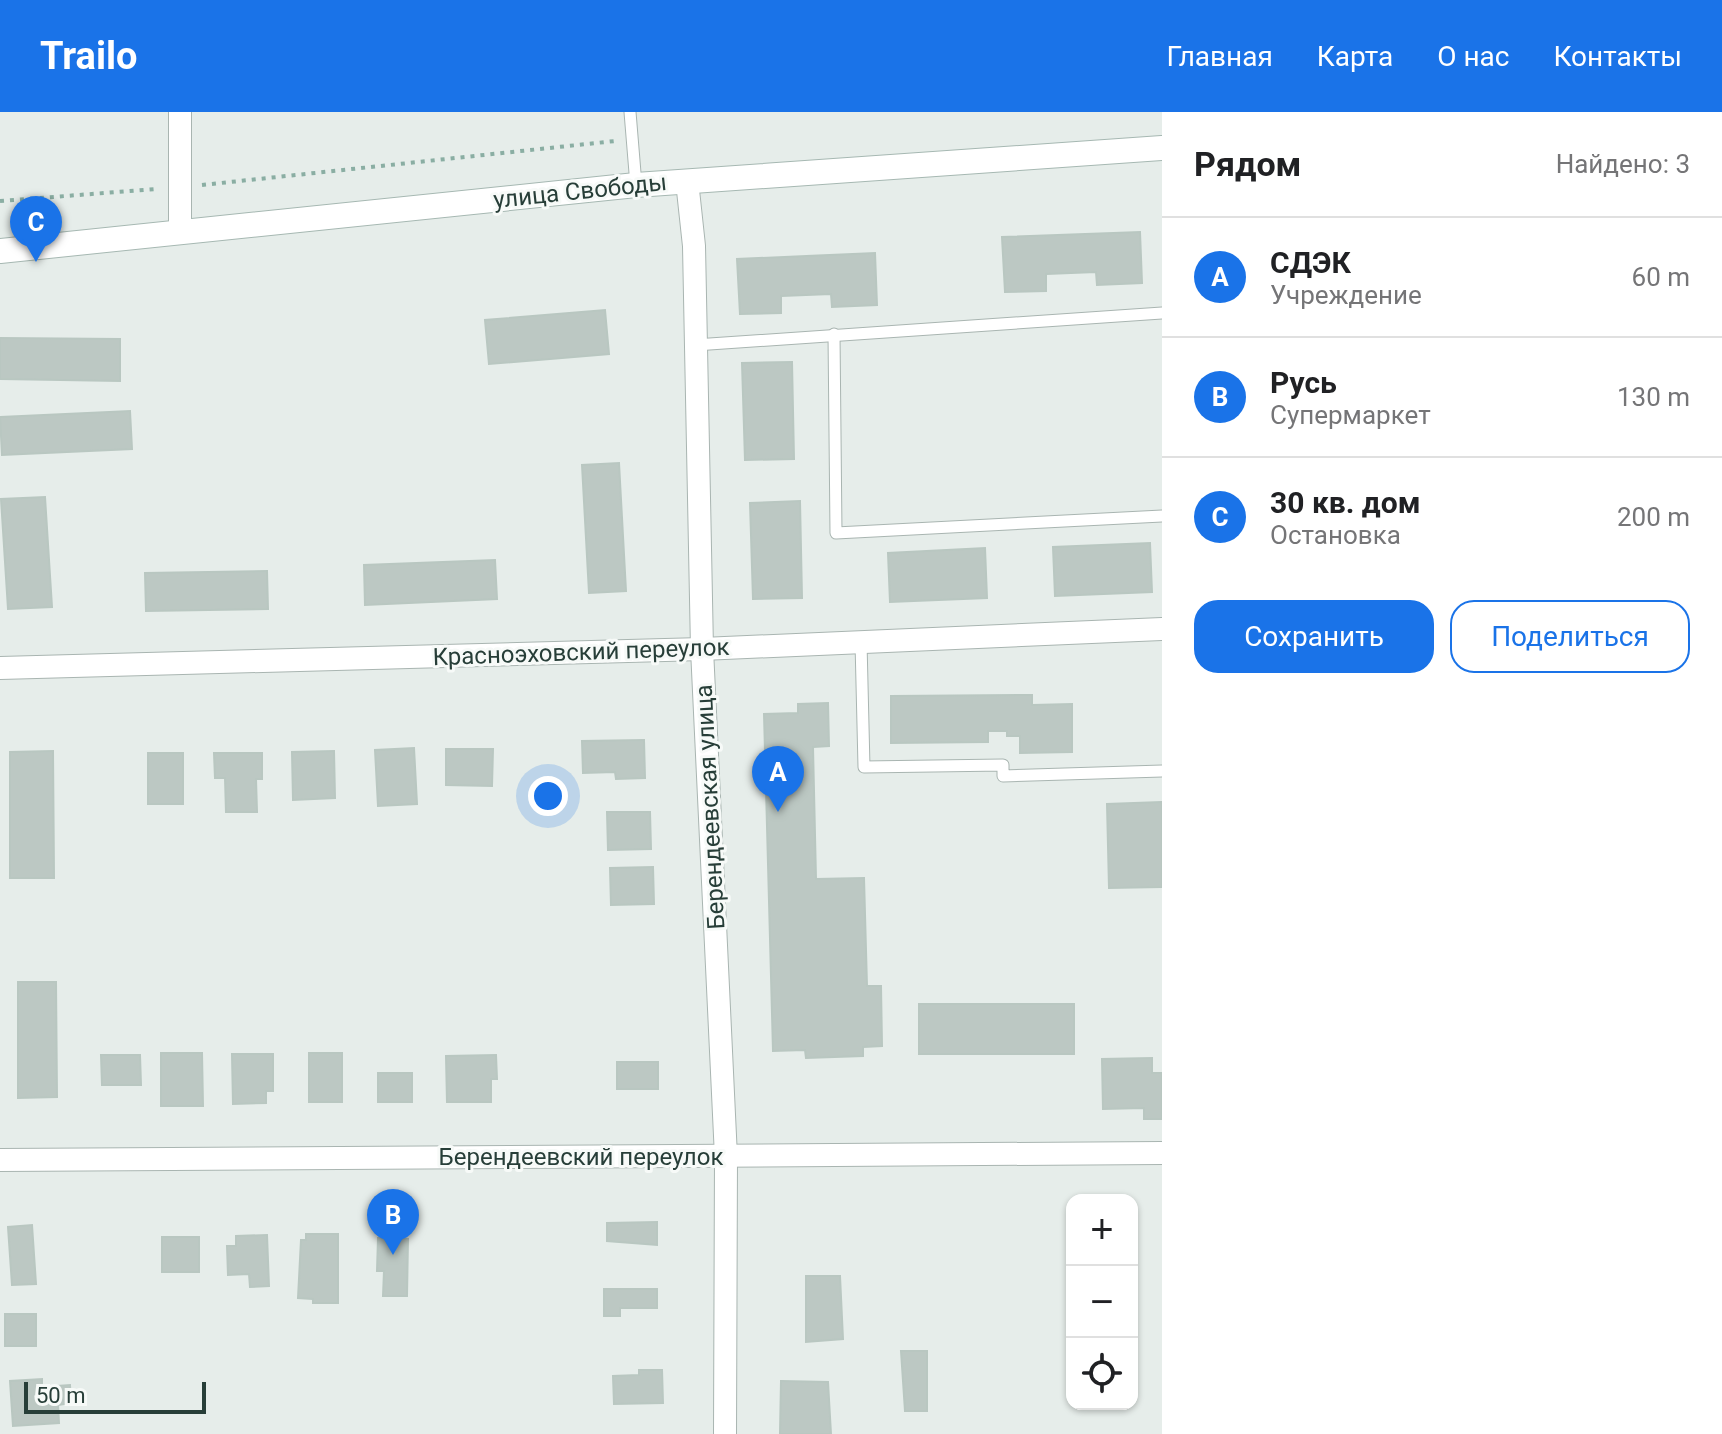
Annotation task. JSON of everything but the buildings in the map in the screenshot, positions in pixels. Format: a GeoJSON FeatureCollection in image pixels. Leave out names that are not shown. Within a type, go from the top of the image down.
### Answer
{"type":"FeatureCollection","features":[{"type":"Feature","properties":{"kind":"main road","name":"улица Свободы"},"geometry":{"type":"LineString","coordinates":[[0,251],[636,185],[691,176],[1162,148]]}},
{"type":"Feature","properties":{"kind":"street"},"geometry":{"type":"LineString","coordinates":[[180,112],[180,232]]}},
{"type":"Feature","properties":{"kind":"street","name":"Берендеевская улица"},"geometry":{"type":"LineString","coordinates":[[691,176],[702,649],[726,1157],[725,1434]]}},
{"type":"Feature","properties":{"kind":"street","name":"Красноэховский переулок"},"geometry":{"type":"LineString","coordinates":[[0,668],[702,649],[1162,629]]}},
{"type":"Feature","properties":{"kind":"street","name":"Берендеевский переулок"},"geometry":{"type":"LineString","coordinates":[[0,1160],[1162,1153]]}},
{"type":"Feature","properties":{"kind":"lane"},"geometry":{"type":"LineString","coordinates":[[630,112],[636,185]]}},
{"type":"Feature","properties":{"kind":"lane"},"geometry":{"type":"LineString","coordinates":[[695,345],[1162,313]]}},
{"type":"Feature","properties":{"kind":"lane"},"geometry":{"type":"LineString","coordinates":[[834,334],[836,533],[1162,516]]}},
{"type":"Feature","properties":{"kind":"lane"},"geometry":{"type":"LineString","coordinates":[[861,642],[864,767],[1003,765],[1003,776],[1162,771]]}},
{"type":"Feature","properties":{"kind":"path"},"geometry":{"type":"LineString","coordinates":[[0,201],[181,187],[632,139]]}},
{"type":"Feature","properties":{"kind":"place","name":"30 кв. дом"},"geometry":{"type":"Point","coordinates":[36,262]}},
{"type":"Feature","properties":{"kind":"place","name":"СДЭК"},"geometry":{"type":"Point","coordinates":[778,812]}},
{"type":"Feature","properties":{"kind":"place","name":"Русь"},"geometry":{"type":"Point","coordinates":[393,1255]}}]}
